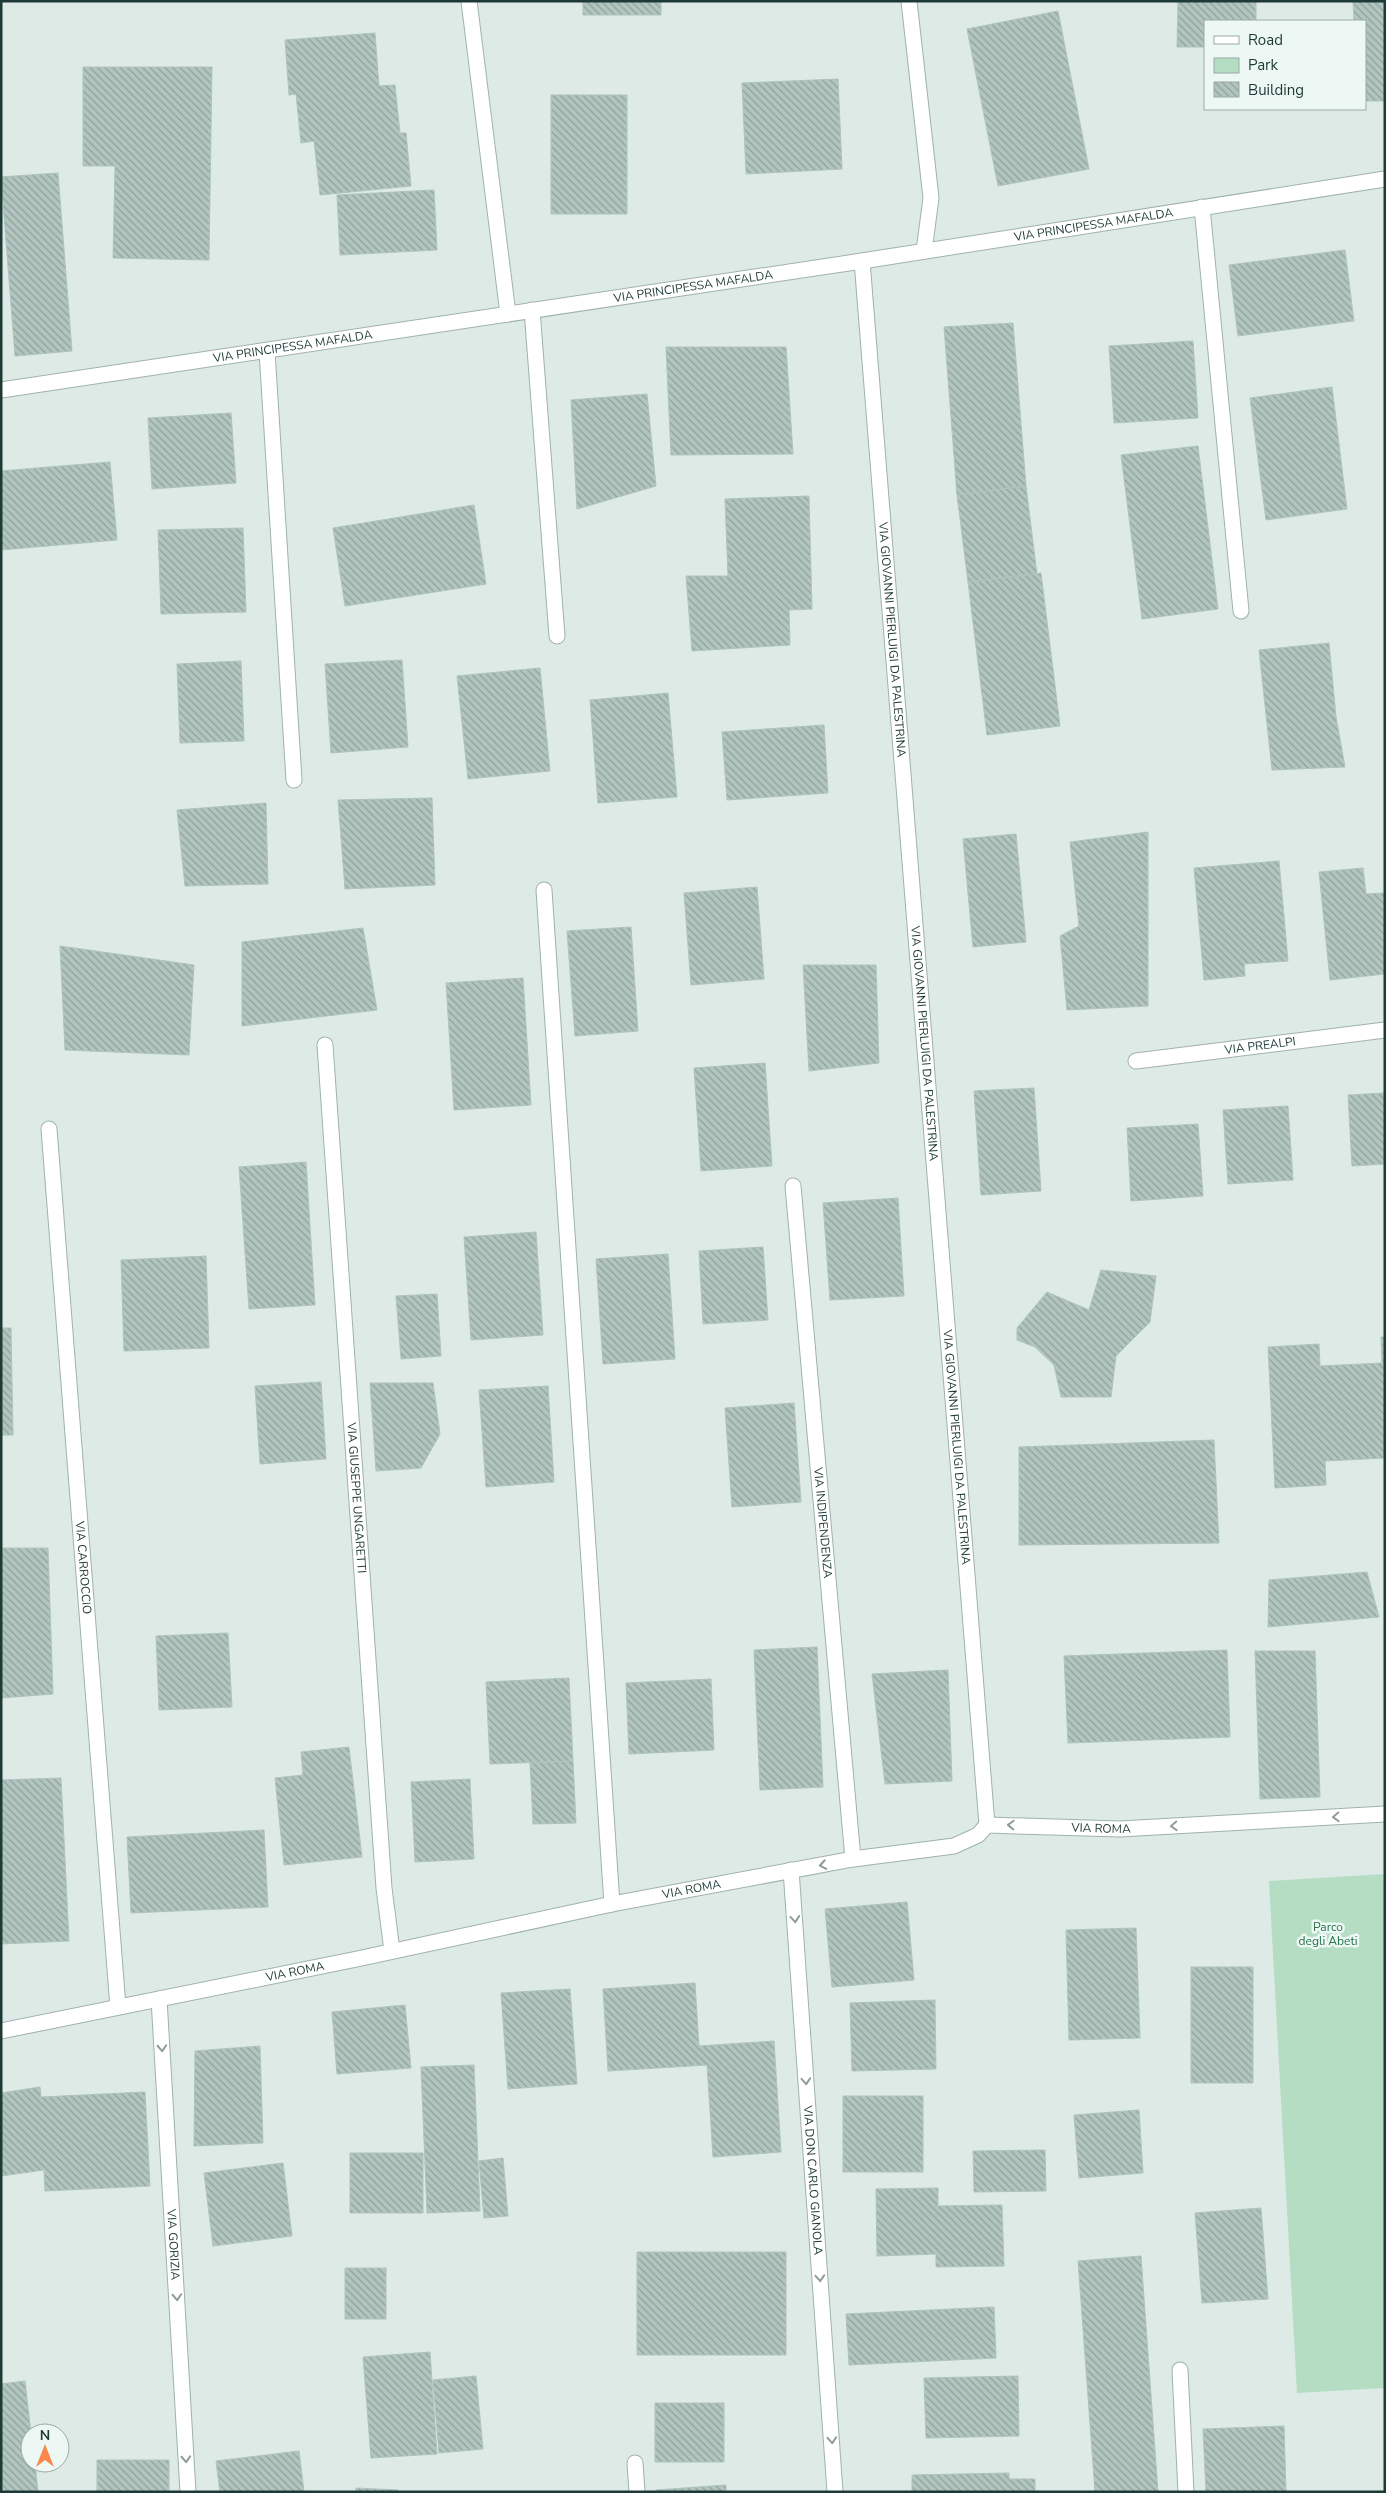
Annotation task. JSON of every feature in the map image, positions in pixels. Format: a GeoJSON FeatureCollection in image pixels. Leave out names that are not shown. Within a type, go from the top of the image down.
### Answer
{"type":"FeatureCollection","features":[{"type":"Feature","properties":{"kind":"street"},"geometry":{"type":"LineString","coordinates":[[469,1],[508,314]]}},
{"type":"Feature","properties":{"kind":"street"},"geometry":{"type":"LineString","coordinates":[[908,1],[931,198],[924,251]]}},
{"type":"Feature","properties":{"kind":"street","name":"VIA PRINCIPESSA MAFALDA"},"geometry":{"type":"LineString","coordinates":[[1,390],[862,261],[1385,179]]}},
{"type":"Feature","properties":{"kind":"street"},"geometry":{"type":"LineString","coordinates":[[1202,207],[1241,611]]}},
{"type":"Feature","properties":{"kind":"street","name":"VIA GIOVANNI PIERLUIGI DA PALESTRINA"},"geometry":{"type":"LineString","coordinates":[[862,261],[987,1825]]}},
{"type":"Feature","properties":{"kind":"street"},"geometry":{"type":"LineString","coordinates":[[532,310],[557,636]]}},
{"type":"Feature","properties":{"kind":"street"},"geometry":{"type":"LineString","coordinates":[[267,351],[294,780]]}},
{"type":"Feature","properties":{"kind":"street"},"geometry":{"type":"LineString","coordinates":[[544,890],[612,1904]]}},
{"type":"Feature","properties":{"kind":"street","name":"VIA PREALPI"},"geometry":{"type":"LineString","coordinates":[[1136,1061],[1385,1030]]}},
{"type":"Feature","properties":{"kind":"street","name":"VIA GIUSEPPE UNGARETTI"},"geometry":{"type":"LineString","coordinates":[[325,1045],[384,1888],[392,1951]]}},
{"type":"Feature","properties":{"kind":"street","name":"VIA CARROCCIO"},"geometry":{"type":"LineString","coordinates":[[49,1129],[118,2008]]}},
{"type":"Feature","properties":{"kind":"street","name":"VIA INDIPENDENZA"},"geometry":{"type":"LineString","coordinates":[[793,1186],[853,1859]]}},
{"type":"Feature","properties":{"kind":"street","name":"VIA ROMA"},"geometry":{"type":"LineString","coordinates":[[1,2031],[612,1904],[853,1859],[954,1846],[978,1835],[987,1825],[1120,1829],[1385,1814]]}},
{"type":"Feature","properties":{"kind":"street","name":"VIA DON CARLO GIANOLA"},"geometry":{"type":"LineString","coordinates":[[791,1870],[835,2492]]}},
{"type":"Feature","properties":{"kind":"street","name":"VIA GORIZIA"},"geometry":{"type":"LineString","coordinates":[[159,1999],[188,2492]]}},
{"type":"Feature","properties":{"kind":"street"},"geometry":{"type":"LineString","coordinates":[[1180,2370],[1186,2492]]}},
{"type":"Feature","properties":{"kind":"street"},"geometry":{"type":"LineString","coordinates":[[635,2463],[637,2492]]}},
{"type":"Feature","properties":{"kind":"green space","name":"Parco degli Abeti"},"geometry":{"type":"Polygon","coordinates":[[[1385,1874],[1385,2388],[1297,2393],[1269,1881],[1385,1874]]]}},
{"type":"Feature","properties":{"kind":"building"},"geometry":{"type":"Polygon","coordinates":[[[583,1],[661,1],[661,15],[583,15],[583,1]]]}},
{"type":"Feature","properties":{"kind":"building"},"geometry":{"type":"Polygon","coordinates":[[[1178,1],[1256,1],[1256,20],[1204,20],[1204,47],[1177,47],[1178,1]]]}},
{"type":"Feature","properties":{"kind":"building"},"geometry":{"type":"Polygon","coordinates":[[[1353,1],[1385,1],[1385,101],[1366,101],[1366,20],[1354,20],[1353,1]]]}},
{"type":"Feature","properties":{"kind":"building"},"geometry":{"type":"Polygon","coordinates":[[[1058,11],[1089,169],[998,186],[967,29],[1058,11]]]}},
{"type":"Feature","properties":{"kind":"building"},"geometry":{"type":"Polygon","coordinates":[[[375,33],[379,86],[395,85],[400,133],[406,133],[411,186],[320,195],[314,141],[301,143],[296,94],[289,95],[285,40],[375,33]]]}},
{"type":"Feature","properties":{"kind":"building"},"geometry":{"type":"Polygon","coordinates":[[[83,67],[212,67],[209,260],[113,258],[115,166],[83,166],[83,67]]]}},
{"type":"Feature","properties":{"kind":"building"},"geometry":{"type":"Polygon","coordinates":[[[838,79],[842,169],[746,174],[742,83],[838,79]]]}},
{"type":"Feature","properties":{"kind":"building"},"geometry":{"type":"Polygon","coordinates":[[[551,95],[627,95],[627,214],[551,214],[551,95]]]}},
{"type":"Feature","properties":{"kind":"building"},"geometry":{"type":"Polygon","coordinates":[[[58,173],[72,351],[15,356],[1,177],[58,173]]]}},
{"type":"Feature","properties":{"kind":"building"},"geometry":{"type":"Polygon","coordinates":[[[434,190],[437,250],[340,255],[337,195],[434,190]]]}},
{"type":"Feature","properties":{"kind":"building"},"geometry":{"type":"Polygon","coordinates":[[[1345,250],[1354,321],[1238,336],[1229,265],[1345,250]]]}},
{"type":"Feature","properties":{"kind":"building"},"geometry":{"type":"Polygon","coordinates":[[[1013,323],[1026,486],[957,495],[944,327],[1013,323]]]}},
{"type":"Feature","properties":{"kind":"building"},"geometry":{"type":"Polygon","coordinates":[[[1193,341],[1198,418],[1114,423],[1109,346],[1193,341]]]}},
{"type":"Feature","properties":{"kind":"building"},"geometry":{"type":"Polygon","coordinates":[[[666,347],[786,347],[793,454],[671,455],[666,347]]]}},
{"type":"Feature","properties":{"kind":"building"},"geometry":{"type":"Polygon","coordinates":[[[1332,387],[1347,509],[1266,520],[1250,398],[1332,387]]]}},
{"type":"Feature","properties":{"kind":"building"},"geometry":{"type":"Polygon","coordinates":[[[647,394],[656,486],[577,509],[571,400],[647,394]]]}},
{"type":"Feature","properties":{"kind":"building"},"geometry":{"type":"Polygon","coordinates":[[[231,413],[236,483],[152,489],[148,418],[231,413]]]}},
{"type":"Feature","properties":{"kind":"building"},"geometry":{"type":"Polygon","coordinates":[[[1198,446],[1218,609],[1142,619],[1121,455],[1198,446]]]}},
{"type":"Feature","properties":{"kind":"building"},"geometry":{"type":"Polygon","coordinates":[[[110,462],[117,540],[1,550],[1,471],[110,462]]]}},
{"type":"Feature","properties":{"kind":"building"},"geometry":{"type":"Polygon","coordinates":[[[1026,486],[1037,574],[968,582],[957,495],[1026,486]]]}},
{"type":"Feature","properties":{"kind":"building"},"geometry":{"type":"Polygon","coordinates":[[[809,496],[812,609],[789,610],[790,645],[692,651],[686,576],[728,576],[725,499],[809,496]]]}},
{"type":"Feature","properties":{"kind":"building"},"geometry":{"type":"Polygon","coordinates":[[[474,505],[486,584],[345,606],[333,528],[474,505]]]}},
{"type":"Feature","properties":{"kind":"building"},"geometry":{"type":"Polygon","coordinates":[[[243,528],[246,612],[161,614],[158,530],[243,528]]]}},
{"type":"Feature","properties":{"kind":"building"},"geometry":{"type":"Polygon","coordinates":[[[1041,573],[1060,726],[987,735],[968,582],[1041,573]]]}},
{"type":"Feature","properties":{"kind":"building"},"geometry":{"type":"Polygon","coordinates":[[[1329,643],[1336,717],[1345,767],[1272,770],[1259,650],[1329,643]]]}},
{"type":"Feature","properties":{"kind":"building"},"geometry":{"type":"Polygon","coordinates":[[[402,660],[408,747],[331,753],[325,664],[402,660]]]}},
{"type":"Feature","properties":{"kind":"building"},"geometry":{"type":"Polygon","coordinates":[[[241,661],[244,741],[180,743],[177,664],[241,661]]]}},
{"type":"Feature","properties":{"kind":"building"},"geometry":{"type":"Polygon","coordinates":[[[540,668],[550,771],[468,779],[457,676],[540,668]]]}},
{"type":"Feature","properties":{"kind":"building"},"geometry":{"type":"Polygon","coordinates":[[[668,693],[677,797],[598,803],[590,700],[668,693]]]}},
{"type":"Feature","properties":{"kind":"building"},"geometry":{"type":"Polygon","coordinates":[[[824,725],[828,793],[727,800],[722,732],[824,725]]]}},
{"type":"Feature","properties":{"kind":"building"},"geometry":{"type":"Polygon","coordinates":[[[432,798],[435,885],[345,889],[338,800],[432,798]]]}},
{"type":"Feature","properties":{"kind":"building"},"geometry":{"type":"Polygon","coordinates":[[[266,803],[268,884],[185,886],[177,810],[266,803]]]}},
{"type":"Feature","properties":{"kind":"building"},"geometry":{"type":"Polygon","coordinates":[[[1148,832],[1148,1006],[1067,1010],[1060,936],[1079,926],[1070,842],[1148,832]]]}},
{"type":"Feature","properties":{"kind":"building"},"geometry":{"type":"Polygon","coordinates":[[[1016,834],[1026,942],[973,947],[963,839],[1016,834]]]}},
{"type":"Feature","properties":{"kind":"building"},"geometry":{"type":"Polygon","coordinates":[[[1279,861],[1288,961],[1244,964],[1245,976],[1204,980],[1194,868],[1279,861]]]}},
{"type":"Feature","properties":{"kind":"building"},"geometry":{"type":"Polygon","coordinates":[[[1363,868],[1366,894],[1385,893],[1385,974],[1330,980],[1319,872],[1363,868]]]}},
{"type":"Feature","properties":{"kind":"building"},"geometry":{"type":"Polygon","coordinates":[[[757,887],[764,979],[691,985],[684,893],[757,887]]]}},
{"type":"Feature","properties":{"kind":"building"},"geometry":{"type":"Polygon","coordinates":[[[631,927],[638,1031],[575,1036],[567,931],[631,927]]]}},
{"type":"Feature","properties":{"kind":"building"},"geometry":{"type":"Polygon","coordinates":[[[363,928],[377,1010],[242,1026],[242,942],[363,928]]]}},
{"type":"Feature","properties":{"kind":"building"},"geometry":{"type":"Polygon","coordinates":[[[60,946],[194,965],[189,1055],[65,1050],[60,946]]]}},
{"type":"Feature","properties":{"kind":"building"},"geometry":{"type":"Polygon","coordinates":[[[803,965],[876,965],[879,1063],[809,1071],[803,965]]]}},
{"type":"Feature","properties":{"kind":"building"},"geometry":{"type":"Polygon","coordinates":[[[523,978],[531,1105],[454,1110],[446,983],[523,978]]]}},
{"type":"Feature","properties":{"kind":"building"},"geometry":{"type":"Polygon","coordinates":[[[765,1063],[772,1166],[701,1171],[694,1068],[765,1063]]]}},
{"type":"Feature","properties":{"kind":"building"},"geometry":{"type":"Polygon","coordinates":[[[1034,1088],[1041,1191],[981,1195],[974,1091],[1034,1088]]]}},
{"type":"Feature","properties":{"kind":"building"},"geometry":{"type":"Polygon","coordinates":[[[1385,1093],[1385,1164],[1352,1166],[1348,1095],[1385,1093]]]}},
{"type":"Feature","properties":{"kind":"building"},"geometry":{"type":"Polygon","coordinates":[[[1288,1106],[1293,1180],[1228,1184],[1223,1110],[1288,1106]]]}},
{"type":"Feature","properties":{"kind":"building"},"geometry":{"type":"Polygon","coordinates":[[[1198,1124],[1203,1196],[1131,1201],[1127,1128],[1198,1124]]]}},
{"type":"Feature","properties":{"kind":"building"},"geometry":{"type":"Polygon","coordinates":[[[306,1162],[315,1305],[249,1309],[239,1167],[306,1162]]]}},
{"type":"Feature","properties":{"kind":"building"},"geometry":{"type":"Polygon","coordinates":[[[898,1198],[904,1296],[830,1300],[823,1203],[898,1198]]]}},
{"type":"Feature","properties":{"kind":"building"},"geometry":{"type":"Polygon","coordinates":[[[536,1232],[543,1335],[471,1340],[464,1237],[536,1232]]]}},
{"type":"Feature","properties":{"kind":"building"},"geometry":{"type":"Polygon","coordinates":[[[763,1247],[768,1320],[703,1324],[699,1251],[763,1247]]]}},
{"type":"Feature","properties":{"kind":"building"},"geometry":{"type":"Polygon","coordinates":[[[668,1254],[675,1359],[603,1364],[596,1259],[668,1254]]]}},
{"type":"Feature","properties":{"kind":"building"},"geometry":{"type":"Polygon","coordinates":[[[206,1256],[209,1348],[124,1351],[121,1260],[206,1256]]]}},
{"type":"Feature","properties":{"kind":"building"},"geometry":{"type":"Polygon","coordinates":[[[1101,1270],[1156,1276],[1150,1322],[1116,1356],[1111,1397],[1061,1397],[1054,1365],[1035,1347],[1017,1340],[1017,1328],[1047,1292],[1089,1310],[1101,1270]]]}},
{"type":"Feature","properties":{"kind":"building"},"geometry":{"type":"Polygon","coordinates":[[[437,1294],[441,1356],[401,1359],[396,1296],[437,1294]]]}},
{"type":"Feature","properties":{"kind":"building"},"geometry":{"type":"Polygon","coordinates":[[[1,1328],[11,1328],[13,1435],[1,1435],[1,1328]]]}},
{"type":"Feature","properties":{"kind":"building"},"geometry":{"type":"Polygon","coordinates":[[[1381,1337],[1385,1337],[1385,1458],[1325,1461],[1326,1485],[1275,1488],[1268,1347],[1319,1344],[1320,1366],[1382,1363],[1381,1337]]]}},
{"type":"Feature","properties":{"kind":"building"},"geometry":{"type":"Polygon","coordinates":[[[321,1382],[326,1459],[260,1464],[255,1386],[321,1382]]]}},
{"type":"Feature","properties":{"kind":"building"},"geometry":{"type":"Polygon","coordinates":[[[370,1383],[433,1383],[440,1434],[421,1468],[376,1471],[370,1383]]]}},
{"type":"Feature","properties":{"kind":"building"},"geometry":{"type":"Polygon","coordinates":[[[548,1386],[554,1482],[486,1487],[479,1390],[548,1386]]]}},
{"type":"Feature","properties":{"kind":"building"},"geometry":{"type":"Polygon","coordinates":[[[794,1403],[801,1502],[732,1507],[725,1408],[794,1403]]]}},
{"type":"Feature","properties":{"kind":"building"},"geometry":{"type":"Polygon","coordinates":[[[1214,1440],[1219,1543],[1019,1545],[1019,1447],[1214,1440]]]}},
{"type":"Feature","properties":{"kind":"building"},"geometry":{"type":"Polygon","coordinates":[[[1,1548],[48,1548],[53,1694],[1,1698],[1,1548]]]}},
{"type":"Feature","properties":{"kind":"building"},"geometry":{"type":"Polygon","coordinates":[[[1367,1572],[1379,1617],[1268,1627],[1269,1580],[1367,1572]]]}},
{"type":"Feature","properties":{"kind":"building"},"geometry":{"type":"Polygon","coordinates":[[[228,1633],[232,1707],[159,1710],[156,1636],[228,1633]]]}},
{"type":"Feature","properties":{"kind":"building"},"geometry":{"type":"Polygon","coordinates":[[[817,1647],[823,1787],[760,1790],[754,1650],[817,1647]]]}},
{"type":"Feature","properties":{"kind":"building"},"geometry":{"type":"Polygon","coordinates":[[[1227,1650],[1230,1737],[1068,1743],[1064,1656],[1227,1650]]]}},
{"type":"Feature","properties":{"kind":"building"},"geometry":{"type":"Polygon","coordinates":[[[1255,1651],[1315,1651],[1320,1797],[1260,1799],[1255,1651]]]}},
{"type":"Feature","properties":{"kind":"building"},"geometry":{"type":"Polygon","coordinates":[[[948,1670],[952,1781],[885,1784],[872,1674],[948,1670]]]}},
{"type":"Feature","properties":{"kind":"building"},"geometry":{"type":"Polygon","coordinates":[[[569,1678],[573,1761],[490,1764],[486,1682],[569,1678]]]}},
{"type":"Feature","properties":{"kind":"building"},"geometry":{"type":"Polygon","coordinates":[[[711,1679],[714,1750],[629,1754],[626,1683],[711,1679]]]}},
{"type":"Feature","properties":{"kind":"building"},"geometry":{"type":"Polygon","coordinates":[[[349,1747],[362,1857],[284,1865],[275,1778],[303,1775],[301,1752],[349,1747]]]}},
{"type":"Feature","properties":{"kind":"building"},"geometry":{"type":"Polygon","coordinates":[[[573,1761],[576,1823],[533,1824],[530,1763],[573,1761]]]}},
{"type":"Feature","properties":{"kind":"building"},"geometry":{"type":"Polygon","coordinates":[[[61,1778],[69,1941],[1,1944],[1,1780],[61,1778]]]}},
{"type":"Feature","properties":{"kind":"building"},"geometry":{"type":"Polygon","coordinates":[[[470,1779],[474,1859],[415,1862],[411,1782],[470,1779]]]}},
{"type":"Feature","properties":{"kind":"building"},"geometry":{"type":"Polygon","coordinates":[[[264,1830],[268,1907],[131,1913],[127,1837],[264,1830]]]}},
{"type":"Feature","properties":{"kind":"building"},"geometry":{"type":"Polygon","coordinates":[[[907,1902],[914,1980],[832,1987],[825,1909],[907,1902]]]}},
{"type":"Feature","properties":{"kind":"building"},"geometry":{"type":"Polygon","coordinates":[[[1136,1928],[1140,2038],[1069,2040],[1066,1930],[1136,1928]]]}},
{"type":"Feature","properties":{"kind":"building"},"geometry":{"type":"Polygon","coordinates":[[[1191,1967],[1253,1967],[1253,2083],[1191,2083],[1191,1967]]]}},
{"type":"Feature","properties":{"kind":"building"},"geometry":{"type":"Polygon","coordinates":[[[695,1983],[699,2046],[774,2041],[781,2152],[713,2157],[707,2065],[608,2071],[603,1989],[695,1983]]]}},
{"type":"Feature","properties":{"kind":"building"},"geometry":{"type":"Polygon","coordinates":[[[570,1989],[577,2084],[508,2089],[501,1993],[570,1989]]]}},
{"type":"Feature","properties":{"kind":"building"},"geometry":{"type":"Polygon","coordinates":[[[935,2000],[936,2069],[852,2071],[850,2003],[935,2000]]]}},
{"type":"Feature","properties":{"kind":"building"},"geometry":{"type":"Polygon","coordinates":[[[405,2005],[411,2068],[337,2074],[332,2012],[405,2005]]]}},
{"type":"Feature","properties":{"kind":"building"},"geometry":{"type":"Polygon","coordinates":[[[260,2046],[263,2143],[194,2146],[195,2051],[260,2046]]]}},
{"type":"Feature","properties":{"kind":"building"},"geometry":{"type":"Polygon","coordinates":[[[474,2065],[480,2211],[427,2213],[421,2067],[474,2065]]]}},
{"type":"Feature","properties":{"kind":"building"},"geometry":{"type":"Polygon","coordinates":[[[40,2087],[41,2097],[145,2092],[150,2186],[45,2191],[44,2170],[1,2176],[1,2093],[40,2087]]]}},
{"type":"Feature","properties":{"kind":"building"},"geometry":{"type":"Polygon","coordinates":[[[843,2096],[923,2096],[923,2172],[843,2172],[843,2096]]]}},
{"type":"Feature","properties":{"kind":"building"},"geometry":{"type":"Polygon","coordinates":[[[1139,2110],[1143,2173],[1079,2178],[1074,2115],[1139,2110]]]}},
{"type":"Feature","properties":{"kind":"building"},"geometry":{"type":"Polygon","coordinates":[[[1045,2150],[1046,2191],[974,2192],[973,2151],[1045,2150]]]}},
{"type":"Feature","properties":{"kind":"building"},"geometry":{"type":"Polygon","coordinates":[[[350,2153],[423,2153],[423,2213],[350,2213],[350,2153]]]}},
{"type":"Feature","properties":{"kind":"building"},"geometry":{"type":"Polygon","coordinates":[[[503,2158],[508,2216],[484,2218],[479,2161],[503,2158]]]}},
{"type":"Feature","properties":{"kind":"building"},"geometry":{"type":"Polygon","coordinates":[[[283,2163],[292,2236],[213,2246],[204,2173],[283,2163]]]}},
{"type":"Feature","properties":{"kind":"building"},"geometry":{"type":"Polygon","coordinates":[[[938,2188],[938,2206],[1002,2205],[1004,2266],[936,2267],[936,2254],[877,2256],[876,2189],[938,2188]]]}},
{"type":"Feature","properties":{"kind":"building"},"geometry":{"type":"Polygon","coordinates":[[[1261,2208],[1268,2299],[1202,2303],[1195,2213],[1261,2208]]]}},
{"type":"Feature","properties":{"kind":"building"},"geometry":{"type":"Polygon","coordinates":[[[637,2252],[786,2252],[786,2355],[637,2355],[637,2252]]]}},
{"type":"Feature","properties":{"kind":"building"},"geometry":{"type":"Polygon","coordinates":[[[1141,2256],[1158,2492],[1095,2492],[1078,2261],[1141,2256]]]}},
{"type":"Feature","properties":{"kind":"building"},"geometry":{"type":"Polygon","coordinates":[[[345,2268],[386,2268],[386,2319],[345,2319],[345,2268]]]}},
{"type":"Feature","properties":{"kind":"building"},"geometry":{"type":"Polygon","coordinates":[[[994,2307],[996,2358],[849,2365],[846,2314],[994,2307]]]}},
{"type":"Feature","properties":{"kind":"building"},"geometry":{"type":"Polygon","coordinates":[[[430,2352],[437,2454],[371,2458],[363,2357],[430,2352]]]}},
{"type":"Feature","properties":{"kind":"building"},"geometry":{"type":"Polygon","coordinates":[[[476,2376],[483,2449],[439,2453],[433,2380],[476,2376]]]}},
{"type":"Feature","properties":{"kind":"building"},"geometry":{"type":"Polygon","coordinates":[[[1018,2376],[1019,2436],[926,2438],[924,2378],[1018,2376]]]}},
{"type":"Feature","properties":{"kind":"building"},"geometry":{"type":"Polygon","coordinates":[[[25,2381],[30,2423],[20,2423],[20,2473],[36,2473],[38,2492],[1,2492],[1,2384],[25,2381]]]}},
{"type":"Feature","properties":{"kind":"building"},"geometry":{"type":"Polygon","coordinates":[[[655,2403],[724,2403],[724,2462],[655,2462],[655,2403]]]}},
{"type":"Feature","properties":{"kind":"building"},"geometry":{"type":"Polygon","coordinates":[[[1284,2426],[1286,2492],[1206,2492],[1203,2429],[1284,2426]]]}},
{"type":"Feature","properties":{"kind":"building"},"geometry":{"type":"Polygon","coordinates":[[[299,2451],[304,2492],[220,2492],[216,2461],[299,2451]]]}},
{"type":"Feature","properties":{"kind":"building"},"geometry":{"type":"Polygon","coordinates":[[[97,2460],[169,2460],[169,2492],[97,2492],[97,2460]]]}},
{"type":"Feature","properties":{"kind":"building"},"geometry":{"type":"Polygon","coordinates":[[[1009,2473],[1009,2479],[1035,2479],[1035,2492],[912,2492],[912,2475],[1009,2473]]]}},
{"type":"Feature","properties":{"kind":"building"},"geometry":{"type":"Polygon","coordinates":[[[726,2485],[726,2492],[657,2492],[656,2490],[726,2485]]]}},
{"type":"Feature","properties":{"kind":"building"},"geometry":{"type":"Polygon","coordinates":[[[356,2488],[398,2490],[398,2492],[356,2492],[356,2488]]]}}]}
